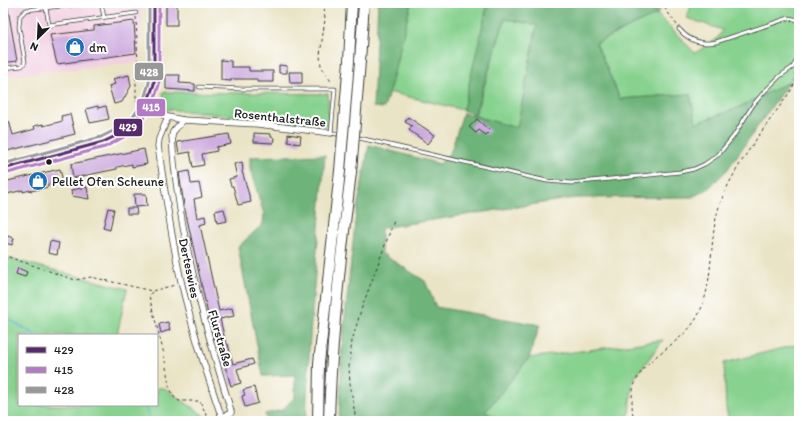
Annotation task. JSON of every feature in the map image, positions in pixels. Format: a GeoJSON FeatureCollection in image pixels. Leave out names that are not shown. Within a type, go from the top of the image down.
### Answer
{"type":"FeatureCollection","features":[{"type":"Feature","properties":{"kind":"highway"},"geometry":{"type":"LineString","coordinates":[[318,421],[320,349],[340,171],[352,3]]}},
{"type":"Feature","properties":{"kind":"highway"},"geometry":{"type":"LineString","coordinates":[[329,421],[331,360],[351,172],[364,3]]}},
{"type":"Feature","properties":{"kind":"main road"},"geometry":{"type":"LineString","coordinates":[[3,169],[117,137],[139,118],[152,95],[154,84],[154,3]]}},
{"type":"Feature","properties":{"kind":"street","name":"Rosenthalstraße"},"geometry":{"type":"LineString","coordinates":[[146,107],[168,117],[183,120],[258,124],[331,133]]}},
{"type":"Feature","properties":{"kind":"street","name":"Derteswies"},"geometry":{"type":"LineString","coordinates":[[168,117],[159,139],[158,146],[171,228],[181,281],[205,368],[222,419]]}},
{"type":"Feature","properties":{"kind":"street","name":"Flurstraße"},"geometry":{"type":"LineString","coordinates":[[183,120],[172,136],[178,193],[200,304],[209,340],[231,411],[231,413],[222,419]]}},
{"type":"Feature","properties":{"kind":"lane"},"geometry":{"type":"LineString","coordinates":[[3,68],[22,66],[25,62],[19,27],[20,16],[26,10],[89,3]]}},
{"type":"Feature","properties":{"kind":"lane"},"geometry":{"type":"LineString","coordinates":[[101,3],[104,17]]}},
{"type":"Feature","properties":{"kind":"lane"},"geometry":{"type":"LineString","coordinates":[[46,8],[50,25],[136,13]]}},
{"type":"Feature","properties":{"kind":"lane"},"geometry":{"type":"LineString","coordinates":[[679,29],[689,38],[697,42],[707,44],[789,18],[799,20]]}},
{"type":"Feature","properties":{"kind":"lane"},"geometry":{"type":"LineString","coordinates":[[331,133],[368,139],[547,181],[571,183],[680,172],[694,169],[705,164],[718,155],[733,137],[753,105],[780,76],[793,67],[799,56]]}},
{"type":"Feature","properties":{"kind":"lane","name":"Rosenthalstraße"},"geometry":{"type":"LineString","coordinates":[[199,87],[242,89],[335,89],[331,133]]}},
{"type":"Feature","properties":{"kind":"path"},"geometry":{"type":"LineString","coordinates":[[324,3],[325,19],[320,55],[321,66],[326,75],[332,81],[335,89]]}},
{"type":"Feature","properties":{"kind":"path"},"geometry":{"type":"LineString","coordinates":[[662,3],[679,29]]}},
{"type":"Feature","properties":{"kind":"path"},"geometry":{"type":"LineString","coordinates":[[136,13],[138,67],[136,76],[136,101],[146,107]]}},
{"type":"Feature","properties":{"kind":"path"},"geometry":{"type":"LineString","coordinates":[[634,421],[632,405],[633,391],[636,381],[643,369],[652,359],[688,329],[696,320],[702,306],[710,270],[714,229],[722,201],[741,163],[792,89],[796,79],[793,67]]}},
{"type":"Feature","properties":{"kind":"path"},"geometry":{"type":"LineString","coordinates":[[356,421],[349,367],[352,341],[361,310],[395,218]]}},
{"type":"Feature","properties":{"kind":"path"},"geometry":{"type":"LineString","coordinates":[[3,255],[75,280],[91,277],[152,292],[175,285],[181,281]]}},
{"type":"Feature","properties":{"kind":"path"},"geometry":{"type":"LineString","coordinates":[[152,292],[149,296],[164,354],[169,386],[174,397],[179,401],[200,401],[210,421]]}},
{"type":"Feature","properties":{"kind":"shaded area"},"geometry":{"type":"Polygon","coordinates":[[[3,3],[141,3],[142,19],[139,62],[3,76],[3,3]]]}},
{"type":"Feature","properties":{"kind":"green space"},"geometry":{"type":"Polygon","coordinates":[[[378,3],[411,3],[384,108],[373,107],[378,3]]]}},
{"type":"Feature","properties":{"kind":"green space"},"geometry":{"type":"Polygon","coordinates":[[[411,3],[488,3],[463,110],[389,92],[411,3]]]}},
{"type":"Feature","properties":{"kind":"green space"},"geometry":{"type":"Polygon","coordinates":[[[488,3],[652,3],[657,14],[596,43],[620,99],[690,94],[696,123],[738,108],[789,82],[727,170],[708,189],[692,197],[575,198],[381,228],[381,253],[425,281],[436,307],[540,325],[529,358],[485,412],[504,421],[339,421],[342,346],[356,214],[369,145],[440,164],[451,151],[463,113],[517,128],[537,25],[505,19],[474,115],[463,110],[488,3]]]}},
{"type":"Feature","properties":{"kind":"green space"},"geometry":{"type":"Polygon","coordinates":[[[652,3],[664,3],[657,14],[652,3]]]}},
{"type":"Feature","properties":{"kind":"green space"},"geometry":{"type":"Polygon","coordinates":[[[692,3],[799,3],[799,66],[789,82],[738,108],[696,123],[690,94],[620,99],[596,43],[657,14],[695,53],[717,39],[723,30],[687,18],[692,3]]]}},
{"type":"Feature","properties":{"kind":"green space"},"geometry":{"type":"Polygon","coordinates":[[[505,18],[537,25],[517,129],[475,116],[505,18]]]}},
{"type":"Feature","properties":{"kind":"green space"},"geometry":{"type":"Polygon","coordinates":[[[163,92],[328,94],[329,126],[165,109],[163,92]]]}},
{"type":"Feature","properties":{"kind":"green space"},"geometry":{"type":"Polygon","coordinates":[[[325,155],[310,335],[306,421],[267,421],[265,414],[282,410],[295,397],[295,375],[263,376],[238,247],[263,224],[264,214],[250,169],[250,157],[325,155]]]}},
{"type":"Feature","properties":{"kind":"green space"},"geometry":{"type":"Polygon","coordinates":[[[3,257],[127,289],[117,334],[18,334],[18,406],[158,406],[158,388],[164,388],[203,415],[205,421],[3,421],[3,257]]]}},
{"type":"Feature","properties":{"kind":"green space"},"geometry":{"type":"Polygon","coordinates":[[[663,340],[633,380],[628,421],[504,421],[485,412],[529,358],[663,340]]]}},
{"type":"Feature","properties":{"kind":"green space"},"geometry":{"type":"Polygon","coordinates":[[[799,344],[799,417],[790,421],[729,421],[726,408],[724,363],[799,344]]]}},
{"type":"Feature","properties":{"kind":"building"},"geometry":{"type":"Polygon","coordinates":[[[3,3],[7,3],[17,61],[3,63],[3,3]]]}},
{"type":"Feature","properties":{"kind":"building"},"geometry":{"type":"Polygon","coordinates":[[[166,3],[177,3],[177,25],[166,25],[166,3]]]}},
{"type":"Feature","properties":{"kind":"building"},"geometry":{"type":"Polygon","coordinates":[[[134,21],[136,53],[57,64],[50,35],[94,30],[94,26],[134,21]]]}},
{"type":"Feature","properties":{"kind":"building"},"geometry":{"type":"Polygon","coordinates":[[[221,60],[231,61],[231,67],[249,67],[249,71],[273,71],[273,82],[257,82],[257,79],[231,79],[231,81],[221,80],[221,60]]]}},
{"type":"Feature","properties":{"kind":"building"},"geometry":{"type":"Polygon","coordinates":[[[279,65],[287,66],[287,73],[279,73],[279,65]]]}},
{"type":"Feature","properties":{"kind":"building"},"geometry":{"type":"Polygon","coordinates":[[[289,72],[302,72],[302,83],[290,83],[289,72]]]}},
{"type":"Feature","properties":{"kind":"building"},"geometry":{"type":"Polygon","coordinates":[[[129,75],[131,86],[122,102],[114,104],[109,86],[115,84],[113,79],[129,75]]]}},
{"type":"Feature","properties":{"kind":"building"},"geometry":{"type":"Polygon","coordinates":[[[166,75],[180,75],[179,83],[195,84],[195,91],[166,89],[166,75]]]}},
{"type":"Feature","properties":{"kind":"building"},"geometry":{"type":"Polygon","coordinates":[[[98,106],[98,108],[106,106],[109,119],[90,123],[86,109],[98,106]]]}},
{"type":"Feature","properties":{"kind":"building"},"geometry":{"type":"Polygon","coordinates":[[[70,114],[75,134],[3,152],[3,122],[9,121],[13,135],[35,129],[34,126],[43,124],[43,126],[63,121],[61,116],[70,114]]]}},
{"type":"Feature","properties":{"kind":"building"},"geometry":{"type":"Polygon","coordinates":[[[408,117],[435,135],[428,144],[409,130],[412,126],[405,122],[408,117]]]}},
{"type":"Feature","properties":{"kind":"building"},"geometry":{"type":"Polygon","coordinates":[[[477,119],[490,131],[486,135],[479,130],[476,133],[469,127],[477,119]]]}},
{"type":"Feature","properties":{"kind":"building"},"geometry":{"type":"Polygon","coordinates":[[[254,133],[271,134],[271,137],[274,138],[273,143],[254,142],[254,133]]]}},
{"type":"Feature","properties":{"kind":"building"},"geometry":{"type":"Polygon","coordinates":[[[229,134],[231,144],[216,147],[217,151],[202,154],[204,165],[193,167],[190,152],[179,154],[177,142],[229,134]]]}},
{"type":"Feature","properties":{"kind":"building"},"geometry":{"type":"Polygon","coordinates":[[[288,134],[301,136],[300,144],[288,142],[288,134]]]}},
{"type":"Feature","properties":{"kind":"building"},"geometry":{"type":"Polygon","coordinates":[[[144,149],[147,164],[132,167],[132,164],[117,167],[117,169],[73,178],[71,164],[144,149]]]}},
{"type":"Feature","properties":{"kind":"building"},"geometry":{"type":"Polygon","coordinates":[[[242,162],[242,171],[251,202],[238,205],[233,186],[231,186],[229,179],[237,177],[234,164],[242,162]]]}},
{"type":"Feature","properties":{"kind":"building"},"geometry":{"type":"Polygon","coordinates":[[[60,169],[63,182],[31,191],[23,192],[23,190],[3,195],[3,182],[60,169]]]}},
{"type":"Feature","properties":{"kind":"building"},"geometry":{"type":"Polygon","coordinates":[[[189,171],[191,184],[199,183],[202,197],[194,199],[197,218],[205,216],[206,223],[200,225],[219,311],[232,308],[234,316],[220,319],[226,344],[228,344],[233,364],[252,359],[254,364],[237,369],[241,383],[231,386],[211,328],[184,205],[179,173],[189,171]]]}},
{"type":"Feature","properties":{"kind":"building"},"geometry":{"type":"Polygon","coordinates":[[[87,187],[89,199],[72,196],[71,190],[87,187]]]}},
{"type":"Feature","properties":{"kind":"building"},"geometry":{"type":"Polygon","coordinates":[[[134,194],[146,194],[147,206],[135,207],[134,194]]]}},
{"type":"Feature","properties":{"kind":"building"},"geometry":{"type":"Polygon","coordinates":[[[108,208],[114,209],[110,230],[103,228],[108,208]]]}},
{"type":"Feature","properties":{"kind":"building"},"geometry":{"type":"Polygon","coordinates":[[[127,208],[136,208],[137,214],[127,214],[127,208]]]}},
{"type":"Feature","properties":{"kind":"building"},"geometry":{"type":"Polygon","coordinates":[[[224,209],[227,221],[217,223],[215,211],[224,209]]]}},
{"type":"Feature","properties":{"kind":"building"},"geometry":{"type":"Polygon","coordinates":[[[8,236],[14,238],[12,245],[5,243],[8,236]]]}},
{"type":"Feature","properties":{"kind":"building"},"geometry":{"type":"Polygon","coordinates":[[[50,241],[59,243],[57,255],[48,253],[50,241]]]}},
{"type":"Feature","properties":{"kind":"building"},"geometry":{"type":"Polygon","coordinates":[[[18,268],[27,272],[25,277],[16,274],[18,268]]]}},
{"type":"Feature","properties":{"kind":"building"},"geometry":{"type":"Polygon","coordinates":[[[168,322],[170,330],[161,333],[159,324],[168,322]]]}},
{"type":"Feature","properties":{"kind":"building"},"geometry":{"type":"Polygon","coordinates":[[[254,387],[258,403],[245,407],[242,396],[245,395],[243,390],[254,387]]]}},
{"type":"Feature","properties":{"kind":"waterway"},"geometry":{"type":"LineString","coordinates":[[3,316],[34,334]]}},
{"type":"Feature","properties":{"kind":"waterway"},"geometry":{"type":"LineString","coordinates":[[145,406],[150,421]]}},
{"type":"Feature","properties":{"kind":"transit line","name":"428"},"geometry":{"type":"LineString","coordinates":[[3,164],[101,137],[119,128],[133,117],[143,102],[149,83],[149,3]]}},
{"type":"Feature","properties":{"kind":"transit line","name":"429"},"geometry":{"type":"LineString","coordinates":[[3,169],[103,142],[122,133],[136,120],[147,104],[154,84],[154,3]]}},
{"type":"Feature","properties":{"kind":"transit line","name":"415"},"geometry":{"type":"LineString","coordinates":[[4,174],[105,147],[124,137],[140,123],[152,106],[159,85],[159,3]]}},
{"type":"Feature","properties":{"kind":"place","name":"dm"},"geometry":{"type":"Point","coordinates":[75,47]}},
{"type":"Feature","properties":{"kind":"place","name":"Pellet Ofen Scheune"},"geometry":{"type":"Point","coordinates":[38,181]}}]}
